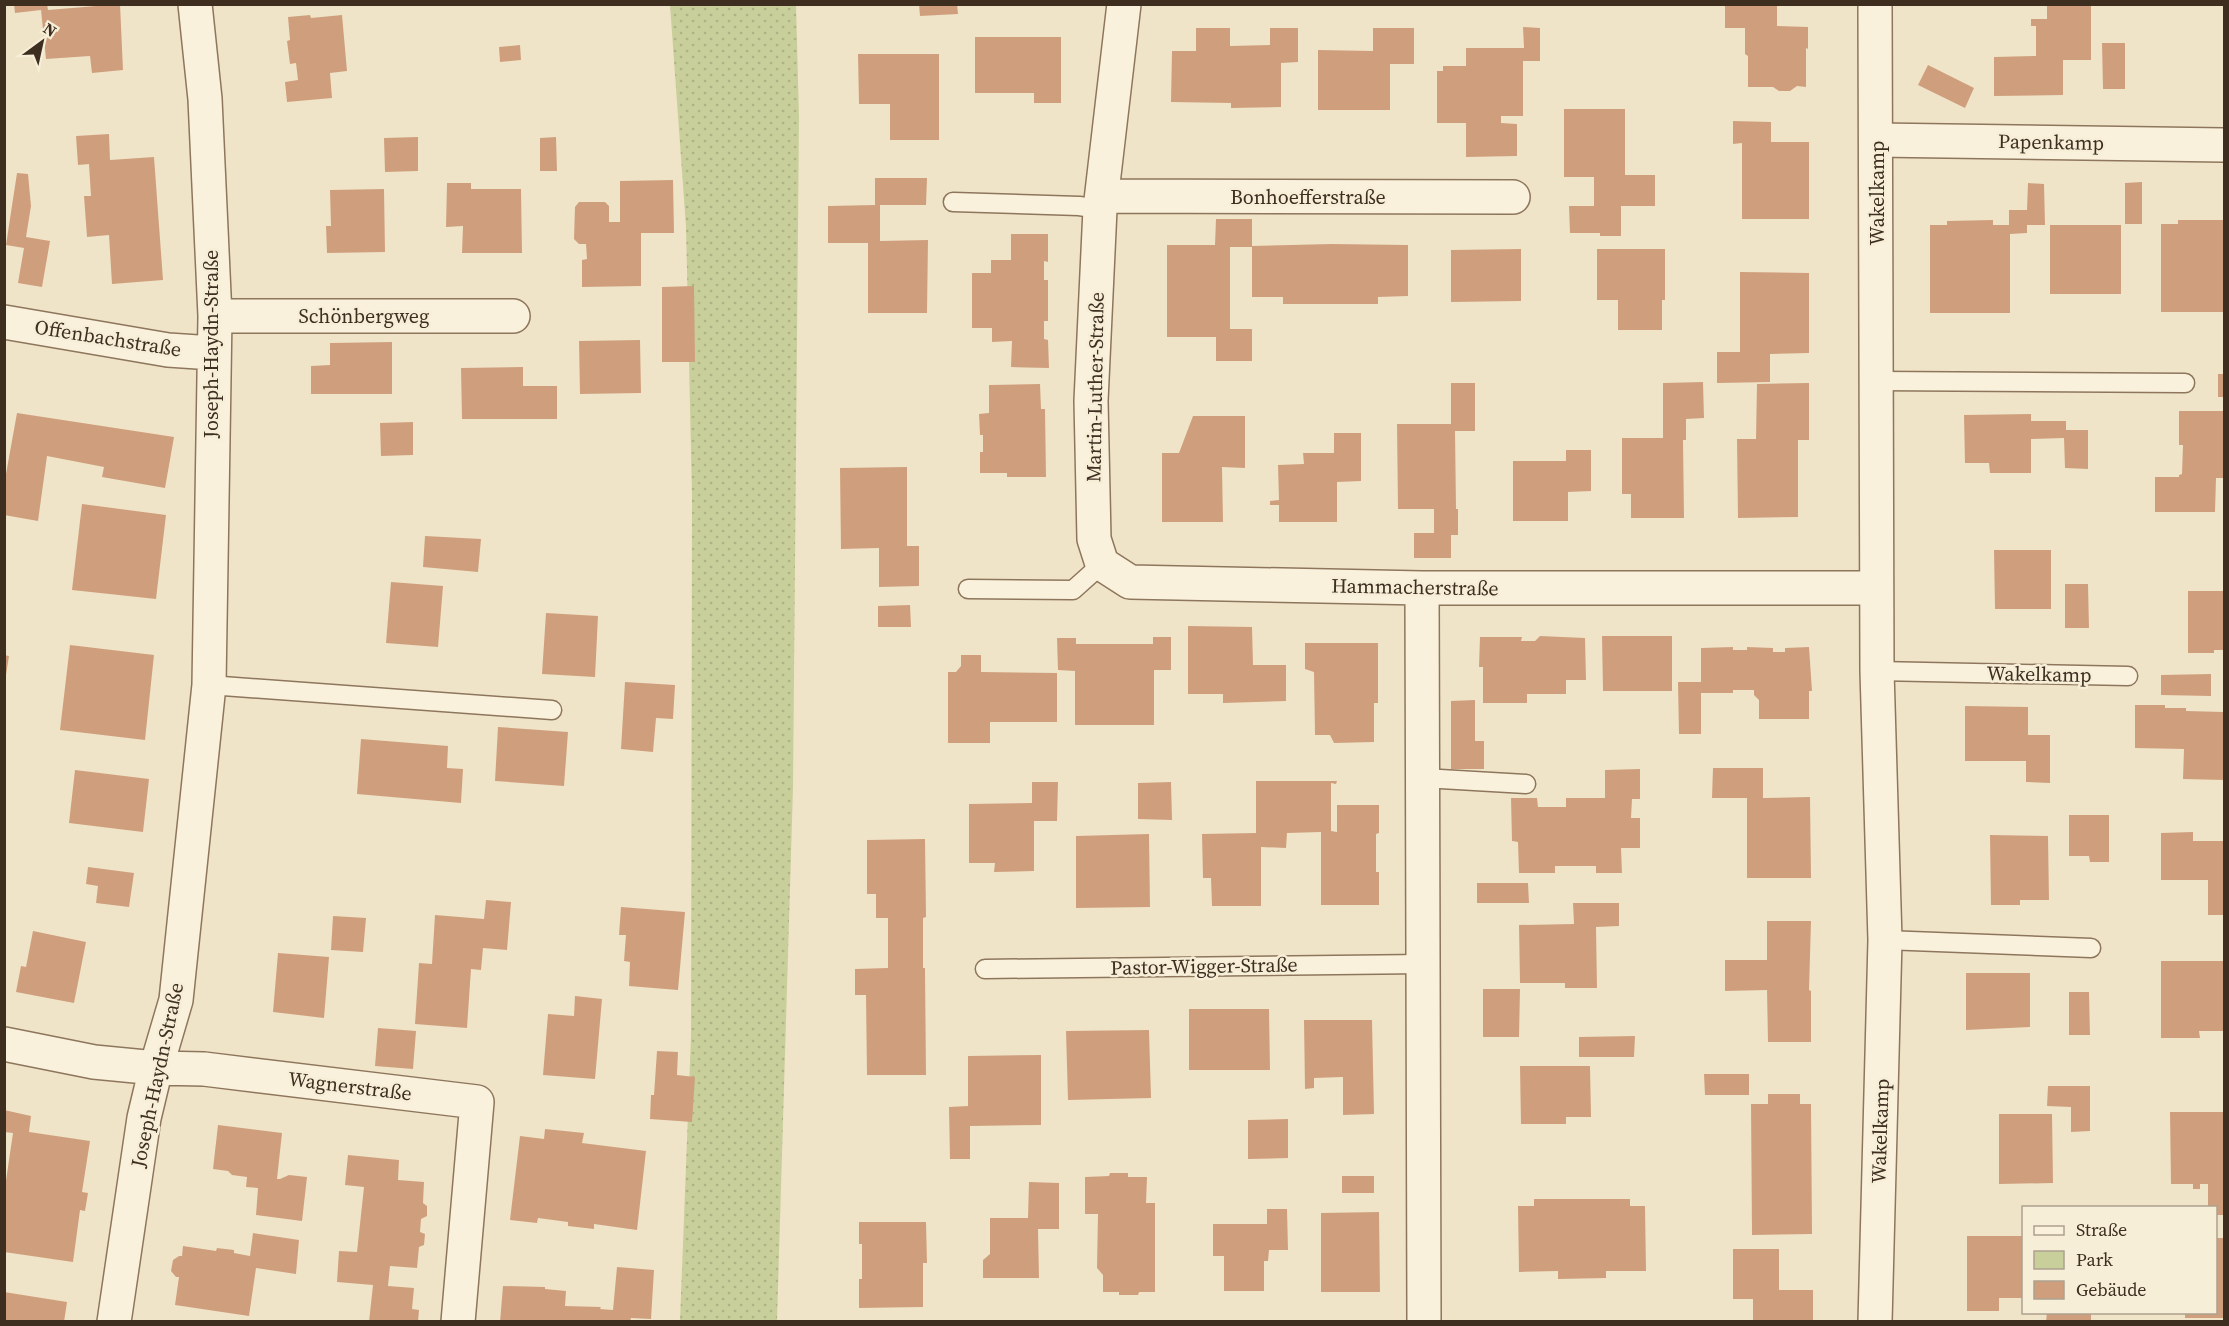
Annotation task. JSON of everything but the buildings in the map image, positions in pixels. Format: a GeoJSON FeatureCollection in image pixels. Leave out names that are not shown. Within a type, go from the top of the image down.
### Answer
{"type":"FeatureCollection","features":[{"type":"Feature","properties":{"kind":"street","name":"Joseph-Haydn-Straße"},"geometry":{"type":"LineString","coordinates":[[114,1322],[144,1118],[176,1000],[208,685],[215,316],[205,99],[195,4]]}},
{"type":"Feature","properties":{"kind":"street","name":"Martin-Luther-Straße"},"geometry":{"type":"LineString","coordinates":[[1102,564],[1094,539],[1091,401],[1101,202],[1124,4]]}},
{"type":"Feature","properties":{"kind":"street","name":"Wakelkamp"},"geometry":{"type":"LineString","coordinates":[[1875,4],[1876,588],[1885,940],[1875,1322]]}},
{"type":"Feature","properties":{"kind":"street","name":"Papenkamp"},"geometry":{"type":"LineString","coordinates":[[1876,140],[2224,145]]}},
{"type":"Feature","properties":{"kind":"street","name":"Bonhoefferstraße"},"geometry":{"type":"LineString","coordinates":[[1101,202],[1513,197]]}},
{"type":"Feature","properties":{"kind":"street","name":"Schönbergweg"},"geometry":{"type":"LineString","coordinates":[[215,316],[513,316]]}},
{"type":"Feature","properties":{"kind":"street","name":"Offenbachstraße"},"geometry":{"type":"LineString","coordinates":[[4,322],[168,350],[213,353]]}},
{"type":"Feature","properties":{"kind":"street","name":"Hammacherstraße"},"geometry":{"type":"LineString","coordinates":[[1102,564],[1130,582],[1422,588],[1876,588]]}},
{"type":"Feature","properties":{"kind":"street"},"geometry":{"type":"LineString","coordinates":[[1422,588],[1424,1322]]}},
{"type":"Feature","properties":{"kind":"street","name":"Wagnerstraße"},"geometry":{"type":"LineString","coordinates":[[4,1044],[94,1062],[156,1068],[204,1069],[477,1102],[458,1322]]}},
{"type":"Feature","properties":{"kind":"lane"},"geometry":{"type":"LineString","coordinates":[[953,202],[1079,206],[1101,202]]}},
{"type":"Feature","properties":{"kind":"lane"},"geometry":{"type":"LineString","coordinates":[[1877,381],[2185,383]]}},
{"type":"Feature","properties":{"kind":"lane"},"geometry":{"type":"LineString","coordinates":[[969,589],[1073,590],[1102,564]]}},
{"type":"Feature","properties":{"kind":"lane","name":"Wakelkamp"},"geometry":{"type":"LineString","coordinates":[[1877,671],[2128,676]]}},
{"type":"Feature","properties":{"kind":"lane"},"geometry":{"type":"LineString","coordinates":[[208,685],[552,710]]}},
{"type":"Feature","properties":{"kind":"lane"},"geometry":{"type":"LineString","coordinates":[[1423,778],[1526,784]]}},
{"type":"Feature","properties":{"kind":"lane"},"geometry":{"type":"LineString","coordinates":[[1885,940],[2091,948]]}},
{"type":"Feature","properties":{"kind":"lane","name":"Pastor-Wigger-Straße"},"geometry":{"type":"LineString","coordinates":[[985,969],[1424,964]]}},
{"type":"Feature","properties":{"kind":"green space"},"geometry":{"type":"Polygon","coordinates":[[[670,5],[796,5],[799,116],[793,788],[777,1321],[680,1321],[691,1036],[692,496],[686,227],[670,5]]]}}]}
